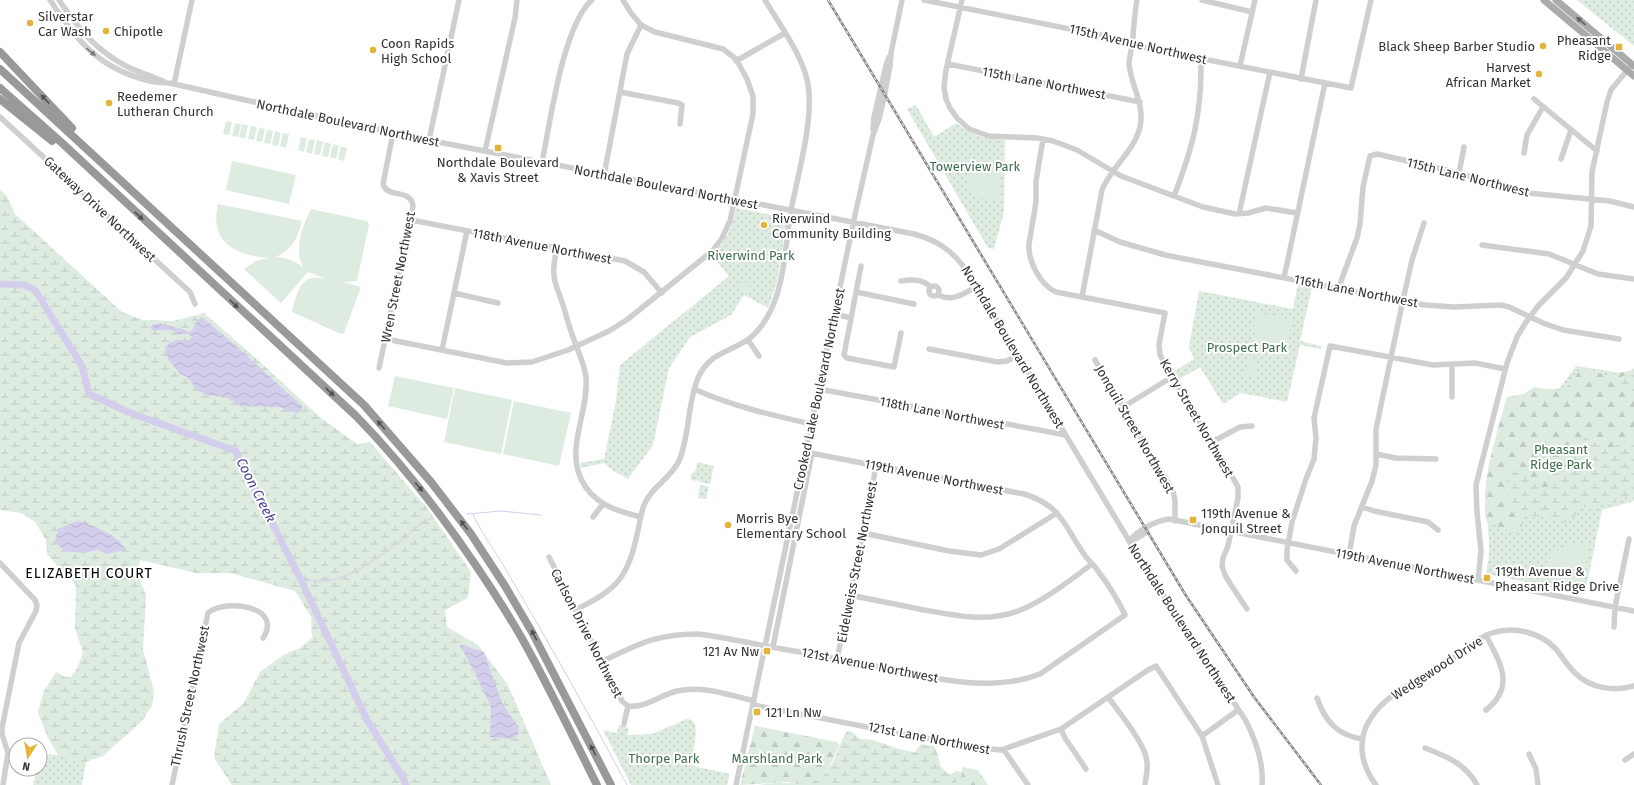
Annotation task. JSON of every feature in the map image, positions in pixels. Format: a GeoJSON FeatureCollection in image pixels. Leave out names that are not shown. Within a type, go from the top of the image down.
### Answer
{"type":"FeatureCollection","features":[{"type":"Feature","properties":{"kind":"highway"},"geometry":{"type":"LineString","coordinates":[[0,52],[120,178]]}},
{"type":"Feature","properties":{"kind":"highway"},"geometry":{"type":"LineString","coordinates":[[0,69],[120,178],[364,405],[431,482],[471,534],[506,586],[532,632],[611,785]]}},
{"type":"Feature","properties":{"kind":"highway"},"geometry":{"type":"LineString","coordinates":[[0,88],[356,416],[376,437],[454,532],[498,600],[524,641],[597,785]]}},
{"type":"Feature","properties":{"kind":"highway"},"geometry":{"type":"LineString","coordinates":[[0,99],[111,189]]}},
{"type":"Feature","properties":{"kind":"main road"},"geometry":{"type":"LineString","coordinates":[[1544,0],[1634,76]]}},
{"type":"Feature","properties":{"kind":"main road"},"geometry":{"type":"LineString","coordinates":[[1556,0],[1633,64]]}},
{"type":"Feature","properties":{"kind":"street","name":"Northdale Boulevard Northwest"},"geometry":{"type":"LineString","coordinates":[[50,0],[77,39],[104,61],[131,76],[393,133],[791,212],[914,234],[935,241],[951,252],[963,265],[977,286],[1129,541],[1187,634],[1238,710],[1254,739],[1260,762],[1262,785]]}},
{"type":"Feature","properties":{"kind":"street","name":"Northdale Boulevard Northwest"},"geometry":{"type":"LineString","coordinates":[[59,0],[85,35],[104,51],[127,66],[171,84]]}},
{"type":"Feature","properties":{"kind":"street"},"geometry":{"type":"LineString","coordinates":[[171,84],[192,0]]}},
{"type":"Feature","properties":{"kind":"street"},"geometry":{"type":"LineString","coordinates":[[429,140],[460,0]]}},
{"type":"Feature","properties":{"kind":"street"},"geometry":{"type":"LineString","coordinates":[[485,151],[515,18],[517,0]]}},
{"type":"Feature","properties":{"kind":"street"},"geometry":{"type":"LineString","coordinates":[[542,163],[566,50],[574,26],[587,4],[592,0]]}},
{"type":"Feature","properties":{"kind":"street"},"geometry":{"type":"LineString","coordinates":[[386,339],[507,363],[532,362],[550,357],[609,331],[628,319],[662,293],[714,249],[726,230],[735,200],[753,114],[753,96],[747,79],[736,61],[723,49],[655,32],[641,25],[623,0]]}},
{"type":"Feature","properties":{"kind":"street"},"geometry":{"type":"LineString","coordinates":[[575,610],[610,591],[623,575],[631,558],[640,517],[646,499],[668,477],[679,460],[694,389],[701,372],[720,353],[748,340],[766,320],[778,292],[806,134],[810,95],[803,66],[765,0]]}},
{"type":"Feature","properties":{"kind":"street","name":"Crooked Lake Boulevard Northwest"},"geometry":{"type":"LineString","coordinates":[[736,785],[853,223],[873,135],[874,117],[902,0]]}},
{"type":"Feature","properties":{"kind":"street","name":"115th Avenue Northwest"},"geometry":{"type":"LineString","coordinates":[[924,0],[1110,36],[1132,45],[1352,88],[1371,0]]}},
{"type":"Feature","properties":{"kind":"street"},"geometry":{"type":"LineString","coordinates":[[962,0],[944,83],[945,96],[950,108],[960,122],[969,129],[985,135],[1044,139],[1053,141],[1077,150],[1113,172],[1203,207],[1238,214],[1266,208],[1297,213]]}},
{"type":"Feature","properties":{"kind":"street"},"geometry":{"type":"LineString","coordinates":[[1044,139],[1036,181],[1036,202],[1029,251],[1032,262],[1046,284],[1056,292],[1082,297],[1102,190],[1113,172],[1131,149],[1138,134],[1141,116],[1140,102],[1133,82],[1130,64],[1137,0]]}},
{"type":"Feature","properties":{"kind":"street"},"geometry":{"type":"LineString","coordinates":[[1202,0],[1252,12]]}},
{"type":"Feature","properties":{"kind":"street"},"geometry":{"type":"LineString","coordinates":[[1240,66],[1255,0]]}},
{"type":"Feature","properties":{"kind":"street"},"geometry":{"type":"LineString","coordinates":[[1301,79],[1316,0]]}},
{"type":"Feature","properties":{"kind":"street"},"geometry":{"type":"LineString","coordinates":[[604,175],[627,54],[641,25]]}},
{"type":"Feature","properties":{"kind":"street"},"geometry":{"type":"LineString","coordinates":[[736,61],[785,33]]}},
{"type":"Feature","properties":{"kind":"street"},"geometry":{"type":"LineString","coordinates":[[1174,196],[1187,163],[1199,112],[1201,59]]}},
{"type":"Feature","properties":{"kind":"street","name":"115th Lane Northwest"},"geometry":{"type":"LineString","coordinates":[[948,64],[1140,102]]}},
{"type":"Feature","properties":{"kind":"street"},"geometry":{"type":"LineString","coordinates":[[1478,580],[1481,556],[1476,485],[1505,369],[1515,341],[1530,317],[1539,305],[1562,282],[1576,264],[1583,251],[1588,237],[1591,219],[1592,179],[1596,150],[1608,97],[1611,90],[1633,64]]}},
{"type":"Feature","properties":{"kind":"street"},"geometry":{"type":"LineString","coordinates":[[1238,214],[1270,72]]}},
{"type":"Feature","properties":{"kind":"street"},"geometry":{"type":"LineString","coordinates":[[1284,278],[1325,83]]}},
{"type":"Feature","properties":{"kind":"street"},"geometry":{"type":"LineString","coordinates":[[620,92],[682,105],[680,124]]}},
{"type":"Feature","properties":{"kind":"street"},"geometry":{"type":"LineString","coordinates":[[1534,99],[1596,150]]}},
{"type":"Feature","properties":{"kind":"street"},"geometry":{"type":"LineString","coordinates":[[1524,153],[1528,135],[1543,107]]}},
{"type":"Feature","properties":{"kind":"street","name":"Gateway Drive Northwest"},"geometry":{"type":"LineString","coordinates":[[0,117],[190,292],[195,304]]}},
{"type":"Feature","properties":{"kind":"street"},"geometry":{"type":"LineString","coordinates":[[1561,159],[1567,137],[1571,130]]}},
{"type":"Feature","properties":{"kind":"street","name":"Wren Street Northwest"},"geometry":{"type":"LineString","coordinates":[[380,368],[413,206],[412,201],[406,195],[384,188],[383,184],[393,133]]}},
{"type":"Feature","properties":{"kind":"street"},"geometry":{"type":"LineString","coordinates":[[1459,173],[1464,147]]}},
{"type":"Feature","properties":{"kind":"street","name":"115th Lane Northwest"},"geometry":{"type":"LineString","coordinates":[[1340,288],[1341,281],[1357,238],[1363,187],[1370,156],[1372,155],[1377,154],[1429,165],[1459,173],[1509,190],[1620,202],[1634,207]]}},
{"type":"Feature","properties":{"kind":"street","name":"118th Avenue Northwest"},"geometry":{"type":"LineString","coordinates":[[410,220],[625,261],[644,272],[662,293]]}},
{"type":"Feature","properties":{"kind":"street"},"geometry":{"type":"LineString","coordinates":[[1349,555],[1354,526],[1372,481],[1376,465],[1376,429],[1412,260],[1424,223]]}},
{"type":"Feature","properties":{"kind":"street","name":"116th Lane Northwest"},"geometry":{"type":"LineString","coordinates":[[1094,230],[1120,242],[1148,251],[1426,305],[1454,307],[1501,305],[1509,307],[1550,326],[1572,333],[1619,339]]}},
{"type":"Feature","properties":{"kind":"street"},"geometry":{"type":"LineString","coordinates":[[442,350],[467,232]]}},
{"type":"Feature","properties":{"kind":"street"},"geometry":{"type":"LineString","coordinates":[[1482,245],[1516,251],[1549,254],[1605,276],[1634,279]]}},
{"type":"Feature","properties":{"kind":"street"},"geometry":{"type":"LineString","coordinates":[[557,249],[554,260],[555,283],[584,363],[586,390],[576,448],[577,465],[580,476],[585,486],[594,497],[603,504],[616,511],[640,517]]}},
{"type":"Feature","properties":{"kind":"street"},"geometry":{"type":"LineString","coordinates":[[861,266],[844,355],[847,358],[894,367],[901,333]]}},
{"type":"Feature","properties":{"kind":"street"},"geometry":{"type":"LineString","coordinates":[[901,281],[916,280],[926,282],[931,287],[929,290],[931,294],[949,299],[955,298],[977,286]]}},
{"type":"Feature","properties":{"kind":"street"},"geometry":{"type":"LineString","coordinates":[[856,292],[914,304]]}},
{"type":"Feature","properties":{"kind":"street"},"geometry":{"type":"LineString","coordinates":[[454,293],[498,303]]}},
{"type":"Feature","properties":{"kind":"street","name":"Kerry Street Northwest"},"geometry":{"type":"LineString","coordinates":[[1082,297],[1165,313],[1159,350],[1162,360],[1238,487],[1238,498],[1231,532],[1228,546],[1223,558],[1223,570],[1231,586],[1247,609]]}},
{"type":"Feature","properties":{"kind":"street"},"geometry":{"type":"LineString","coordinates":[[835,314],[851,318]]}},
{"type":"Feature","properties":{"kind":"street"},"geometry":{"type":"LineString","coordinates":[[748,340],[760,356]]}},
{"type":"Feature","properties":{"kind":"street"},"geometry":{"type":"LineString","coordinates":[[1296,571],[1287,560],[1288,543],[1292,522],[1314,459],[1316,438],[1314,418],[1330,346],[1433,365],[1475,363],[1505,369]]}},
{"type":"Feature","properties":{"kind":"street"},"geometry":{"type":"LineString","coordinates":[[929,349],[998,362],[1018,355]]}},
{"type":"Feature","properties":{"kind":"street","name":"Jonquil Street Northwest"},"geometry":{"type":"LineString","coordinates":[[1095,360],[1173,492],[1175,501],[1175,521]]}},
{"type":"Feature","properties":{"kind":"street"},"geometry":{"type":"LineString","coordinates":[[1452,365],[1452,397]]}},
{"type":"Feature","properties":{"kind":"street"},"geometry":{"type":"LineString","coordinates":[[1123,407],[1172,377]]}},
{"type":"Feature","properties":{"kind":"street"},"geometry":{"type":"LineString","coordinates":[[694,389],[721,401],[759,412],[811,424]]}},
{"type":"Feature","properties":{"kind":"street","name":"118th Lane Northwest"},"geometry":{"type":"LineString","coordinates":[[819,389],[1066,435]]}},
{"type":"Feature","properties":{"kind":"street"},"geometry":{"type":"LineString","coordinates":[[1212,442],[1240,427],[1252,426]]}},
{"type":"Feature","properties":{"kind":"street","name":"119th Avenue Northwest"},"geometry":{"type":"LineString","coordinates":[[805,452],[1024,494],[1042,501],[1057,513]]}},
{"type":"Feature","properties":{"kind":"street"},"geometry":{"type":"LineString","coordinates":[[773,647],[812,453]]}},
{"type":"Feature","properties":{"kind":"street"},"geometry":{"type":"LineString","coordinates":[[1376,454],[1396,458],[1436,459]]}},
{"type":"Feature","properties":{"kind":"street","name":"Eidelweiss Street Northwest"},"geometry":{"type":"LineString","coordinates":[[837,659],[864,533],[876,466]]}},
{"type":"Feature","properties":{"kind":"street"},"geometry":{"type":"LineString","coordinates":[[593,517],[603,504]]}},
{"type":"Feature","properties":{"kind":"street"},"geometry":{"type":"LineString","coordinates":[[1362,507],[1374,511],[1428,522],[1438,530]]}},
{"type":"Feature","properties":{"kind":"street"},"geometry":{"type":"LineString","coordinates":[[850,595],[957,616],[988,618],[1001,617],[1019,611],[1041,599],[1092,564],[1067,525],[1057,513],[999,549],[981,554],[968,554],[864,533]]}},
{"type":"Feature","properties":{"kind":"street","name":"119th Avenue Northwest"},"geometry":{"type":"LineString","coordinates":[[1129,541],[1136,539],[1158,525],[1175,521],[1634,611]]}},
{"type":"Feature","properties":{"kind":"street"},"geometry":{"type":"LineString","coordinates":[[1614,627],[1615,607],[1629,539]]}},
{"type":"Feature","properties":{"kind":"street","name":"Carlson Drive Northwest"},"geometry":{"type":"LineString","coordinates":[[549,558],[622,701],[628,706]]}},
{"type":"Feature","properties":{"kind":"street"},"geometry":{"type":"LineString","coordinates":[[0,563],[35,600],[37,605],[36,611],[19,643],[2,728],[2,734],[8,754],[3,785]]}},
{"type":"Feature","properties":{"kind":"street","name":"121st Avenue Northwest"},"geometry":{"type":"LineString","coordinates":[[602,661],[643,641],[667,636],[698,634],[958,681],[985,683],[1026,679],[1040,674],[1125,616],[1100,573],[1092,564]]}},
{"type":"Feature","properties":{"kind":"street","name":"Thrush Street Northwest"},"geometry":{"type":"LineString","coordinates":[[172,785],[208,613],[218,607],[233,606],[255,609],[266,617],[268,625],[267,632],[263,638]]}},
{"type":"Feature","properties":{"kind":"street","name":"Wedgewood Drive"},"geometry":{"type":"LineString","coordinates":[[1376,785],[1368,774],[1363,760],[1362,739],[1366,726],[1373,714],[1394,694],[1412,682],[1447,663],[1486,635],[1507,630],[1519,630],[1531,633],[1542,638],[1553,646],[1575,673],[1588,682],[1600,687],[1612,689],[1624,689],[1634,686]]}},
{"type":"Feature","properties":{"kind":"street"},"geometry":{"type":"LineString","coordinates":[[1486,635],[1501,665],[1504,676],[1500,695],[1486,710]]}},
{"type":"Feature","properties":{"kind":"street","name":"121st Lane Northwest"},"geometry":{"type":"LineString","coordinates":[[628,706],[639,706],[667,694],[689,689],[710,691],[754,703],[995,751],[1004,750],[1061,728],[1156,666],[1202,736]]}},
{"type":"Feature","properties":{"kind":"street"},"geometry":{"type":"LineString","coordinates":[[1108,697],[1127,723],[1145,753],[1147,762],[1145,784]]}},
{"type":"Feature","properties":{"kind":"street"},"geometry":{"type":"LineString","coordinates":[[1317,698],[1322,711],[1333,727],[1344,734],[1362,739]]}},
{"type":"Feature","properties":{"kind":"street"},"geometry":{"type":"LineString","coordinates":[[624,724],[628,706]]}},
{"type":"Feature","properties":{"kind":"street"},"geometry":{"type":"LineString","coordinates":[[1218,785],[1202,736],[1238,710]]}},
{"type":"Feature","properties":{"kind":"street"},"geometry":{"type":"LineString","coordinates":[[1061,728],[1065,738],[1086,769]]}},
{"type":"Feature","properties":{"kind":"street"},"geometry":{"type":"LineString","coordinates":[[1425,748],[1456,762],[1468,772],[1477,785]]}},
{"type":"Feature","properties":{"kind":"street"},"geometry":{"type":"LineString","coordinates":[[1004,750],[1028,785]]}},
{"type":"Feature","properties":{"kind":"street"},"geometry":{"type":"LineString","coordinates":[[1529,754],[1536,769],[1538,785]]}},
{"type":"Feature","properties":{"kind":"street"},"geometry":{"type":"LineString","coordinates":[[1625,760],[1634,754]]}},
{"type":"Feature","properties":{"kind":"green space"},"geometry":{"type":"Polygon","coordinates":[[[1577,0],[1634,0],[1634,46],[1577,0]]]}},
{"type":"Feature","properties":{"kind":"green space","name":"Towerview Park"},"geometry":{"type":"Polygon","coordinates":[[[916,105],[934,137],[956,123],[973,134],[991,139],[1005,140],[1004,212],[994,249],[988,248],[907,109],[916,105]]]}},
{"type":"Feature","properties":{"kind":"green space"},"geometry":{"type":"Polygon","coordinates":[[[226,121],[232,122],[229,135],[223,134],[226,121]]]}},
{"type":"Feature","properties":{"kind":"green space"},"geometry":{"type":"Polygon","coordinates":[[[235,123],[241,124],[238,137],[232,136],[235,123]]]}},
{"type":"Feature","properties":{"kind":"green space"},"geometry":{"type":"Polygon","coordinates":[[[242,124],[248,125],[245,139],[239,137],[242,124]]]}},
{"type":"Feature","properties":{"kind":"green space"},"geometry":{"type":"Polygon","coordinates":[[[251,126],[257,127],[254,140],[248,139],[251,126]]]}},
{"type":"Feature","properties":{"kind":"green space"},"geometry":{"type":"Polygon","coordinates":[[[259,128],[265,129],[262,142],[256,141],[259,128]]]}},
{"type":"Feature","properties":{"kind":"green space"},"geometry":{"type":"Polygon","coordinates":[[[267,130],[273,131],[270,144],[264,143],[267,130]]]}},
{"type":"Feature","properties":{"kind":"green space"},"geometry":{"type":"Polygon","coordinates":[[[275,131],[281,133],[278,146],[272,145],[275,131]]]}},
{"type":"Feature","properties":{"kind":"green space"},"geometry":{"type":"Polygon","coordinates":[[[283,133],[289,134],[286,148],[280,146],[283,133]]]}},
{"type":"Feature","properties":{"kind":"green space"},"geometry":{"type":"Polygon","coordinates":[[[301,137],[307,138],[304,152],[298,150],[301,137]]]}},
{"type":"Feature","properties":{"kind":"green space"},"geometry":{"type":"Polygon","coordinates":[[[309,139],[315,140],[312,154],[306,152],[309,139]]]}},
{"type":"Feature","properties":{"kind":"green space"},"geometry":{"type":"Polygon","coordinates":[[[317,140],[323,142],[320,155],[314,154],[317,140]]]}},
{"type":"Feature","properties":{"kind":"green space"},"geometry":{"type":"Polygon","coordinates":[[[325,142],[331,144],[328,157],[322,156],[325,142]]]}},
{"type":"Feature","properties":{"kind":"green space"},"geometry":{"type":"Polygon","coordinates":[[[333,144],[339,146],[336,159],[330,157],[333,144]]]}},
{"type":"Feature","properties":{"kind":"green space"},"geometry":{"type":"Polygon","coordinates":[[[341,146],[347,148],[344,161],[338,159],[341,146]]]}},
{"type":"Feature","properties":{"kind":"green space"},"geometry":{"type":"Polygon","coordinates":[[[232,161],[296,175],[289,204],[226,190],[232,161]]]}},
{"type":"Feature","properties":{"kind":"green space"},"geometry":{"type":"Polygon","coordinates":[[[969,167],[995,167],[1000,172],[999,201],[984,199],[974,193],[968,182],[967,175],[969,167]]]}},
{"type":"Feature","properties":{"kind":"green space"},"geometry":{"type":"Polygon","coordinates":[[[0,190],[7,196],[15,214],[122,312],[143,320],[173,321],[204,313],[321,418],[357,444],[370,442],[427,508],[471,572],[468,598],[445,610],[447,627],[478,645],[508,685],[551,785],[232,785],[214,758],[219,724],[244,703],[260,672],[285,654],[300,648],[312,638],[311,617],[295,591],[230,573],[196,573],[140,560],[137,573],[146,595],[143,649],[154,692],[152,706],[142,721],[103,756],[79,764],[57,753],[47,736],[38,712],[44,691],[56,672],[65,677],[71,677],[77,668],[83,653],[75,628],[76,586],[69,576],[59,568],[47,554],[46,540],[35,522],[21,513],[0,510],[0,190]]]}},
{"type":"Feature","properties":{"kind":"green space"},"geometry":{"type":"Polygon","coordinates":[[[218,204],[302,221],[294,243],[286,251],[276,257],[290,260],[303,267],[299,253],[300,238],[311,209],[367,221],[369,225],[357,281],[343,282],[361,287],[344,333],[341,334],[292,312],[299,289],[305,281],[312,278],[324,278],[308,272],[281,303],[244,269],[256,261],[268,258],[245,254],[235,250],[227,244],[221,237],[217,228],[216,217],[218,204]]]}},
{"type":"Feature","properties":{"kind":"green space","name":"Riverwind Park"},"geometry":{"type":"Polygon","coordinates":[[[736,208],[787,218],[777,282],[768,308],[744,295],[731,315],[690,337],[669,368],[653,445],[628,479],[612,470],[604,463],[581,468],[580,463],[604,459],[616,401],[620,365],[729,276],[712,256],[728,234],[733,222],[736,208]]]}},
{"type":"Feature","properties":{"kind":"green space"},"geometry":{"type":"Polygon","coordinates":[[[739,281],[751,283],[749,292],[737,289],[739,281]]]}},
{"type":"Feature","properties":{"kind":"green space","name":"Prospect Park"},"geometry":{"type":"Polygon","coordinates":[[[1298,284],[1312,287],[1300,341],[1321,346],[1321,349],[1300,345],[1287,402],[1241,393],[1223,404],[1200,367],[1178,380],[1173,372],[1194,359],[1189,347],[1199,291],[1293,309],[1298,284]]]}},
{"type":"Feature","properties":{"kind":"green space"},"geometry":{"type":"Polygon","coordinates":[[[1257,313],[1290,319],[1292,322],[1286,355],[1270,351],[1259,342],[1255,336],[1254,329],[1254,322],[1257,313]]]}},
{"type":"Feature","properties":{"kind":"green space"},"geometry":{"type":"Polygon","coordinates":[[[1248,358],[1258,360],[1255,377],[1245,375],[1248,358]]]}},
{"type":"Feature","properties":{"kind":"green space","name":"Pheasant Ridge Park"},"geometry":{"type":"Polygon","coordinates":[[[1576,366],[1628,374],[1634,368],[1634,501],[1602,510],[1585,594],[1486,574],[1489,556],[1485,496],[1488,470],[1507,397],[1560,388],[1576,366]]]}},
{"type":"Feature","properties":{"kind":"green space"},"geometry":{"type":"Polygon","coordinates":[[[1581,368],[1606,375],[1634,370],[1634,372],[1620,380],[1616,387],[1634,400],[1634,438],[1611,448],[1579,448],[1575,457],[1566,467],[1552,471],[1552,481],[1547,488],[1543,489],[1514,470],[1509,511],[1522,516],[1523,520],[1520,532],[1513,533],[1486,521],[1486,489],[1490,458],[1507,397],[1521,396],[1534,387],[1562,391],[1571,384],[1581,368]]]}},
{"type":"Feature","properties":{"kind":"green space"},"geometry":{"type":"Polygon","coordinates":[[[1634,372],[1634,400],[1614,384],[1620,380],[1622,376],[1627,376],[1634,372]]]}},
{"type":"Feature","properties":{"kind":"green space"},"geometry":{"type":"Polygon","coordinates":[[[395,376],[454,388],[447,419],[388,406],[395,376]]]}},
{"type":"Feature","properties":{"kind":"green space"},"geometry":{"type":"Polygon","coordinates":[[[455,388],[512,400],[501,454],[444,442],[455,388]]]}},
{"type":"Feature","properties":{"kind":"green space"},"geometry":{"type":"Polygon","coordinates":[[[514,401],[571,413],[559,466],[503,454],[514,401]]]}},
{"type":"Feature","properties":{"kind":"green space"},"geometry":{"type":"Polygon","coordinates":[[[1589,437],[1602,447],[1606,448],[1634,438],[1634,495],[1592,508],[1581,507],[1575,516],[1565,522],[1536,516],[1522,516],[1509,511],[1507,477],[1510,471],[1514,470],[1543,489],[1547,488],[1552,481],[1552,471],[1554,469],[1560,470],[1569,465],[1576,455],[1584,438],[1589,437]]]}},
{"type":"Feature","properties":{"kind":"green space"},"geometry":{"type":"Polygon","coordinates":[[[698,462],[714,466],[710,484],[700,482],[698,480],[691,480],[691,474],[695,471],[698,462]]]}},
{"type":"Feature","properties":{"kind":"green space"},"geometry":{"type":"Polygon","coordinates":[[[700,485],[709,487],[706,499],[698,498],[700,485]]]}},
{"type":"Feature","properties":{"kind":"green space"},"geometry":{"type":"Polygon","coordinates":[[[1579,542],[1589,544],[1583,583],[1579,585],[1541,580],[1545,565],[1553,554],[1564,546],[1579,542]]]}},
{"type":"Feature","properties":{"kind":"green space","name":"Thorpe Park"},"geometry":{"type":"Polygon","coordinates":[[[687,719],[692,721],[695,725],[696,731],[692,761],[693,766],[730,774],[727,785],[631,785],[603,730],[617,733],[619,725],[629,728],[627,735],[652,734],[687,719]]]}},
{"type":"Feature","properties":{"kind":"green space","name":"Marshland Park"},"geometry":{"type":"Polygon","coordinates":[[[755,726],[837,742],[839,745],[829,768],[818,780],[802,785],[787,782],[740,785],[755,726]]]}},
{"type":"Feature","properties":{"kind":"green space"},"geometry":{"type":"Polygon","coordinates":[[[847,731],[852,732],[860,739],[874,740],[908,751],[915,752],[921,744],[934,746],[942,768],[950,774],[957,771],[962,772],[961,776],[959,780],[952,785],[757,785],[806,783],[820,778],[832,764],[847,731]]]}},
{"type":"Feature","properties":{"kind":"green space"},"geometry":{"type":"Polygon","coordinates":[[[48,754],[87,756],[82,785],[33,785],[35,777],[48,777],[48,754]]]}},
{"type":"Feature","properties":{"kind":"green space"},"geometry":{"type":"Polygon","coordinates":[[[962,767],[978,770],[988,785],[952,785],[962,775],[962,767]]]}},
{"type":"Feature","properties":{"kind":"water"},"geometry":{"type":"Polygon","coordinates":[[[202,317],[297,401],[302,406],[302,409],[298,413],[288,411],[280,407],[241,406],[225,397],[206,395],[197,390],[187,377],[180,374],[168,359],[165,347],[176,340],[189,341],[192,337],[188,334],[178,334],[171,330],[152,330],[150,327],[156,324],[162,324],[189,332],[192,331],[196,322],[202,317]]]}},
{"type":"Feature","properties":{"kind":"water"},"geometry":{"type":"Polygon","coordinates":[[[77,521],[105,531],[118,540],[123,545],[125,550],[107,554],[97,550],[83,553],[64,551],[55,541],[58,529],[77,521]]]}},
{"type":"Feature","properties":{"kind":"water"},"geometry":{"type":"Polygon","coordinates":[[[459,644],[484,652],[502,703],[518,726],[519,734],[511,739],[490,737],[491,707],[459,644]]]}},
{"type":"Feature","properties":{"kind":"waterway","name":"Coon Creek"},"geometry":{"type":"LineString","coordinates":[[0,284],[24,285],[35,290],[82,366],[89,394],[128,412],[236,451],[301,580],[367,720],[406,785]]}},
{"type":"Feature","properties":{"kind":"waterway"},"geometry":{"type":"LineString","coordinates":[[467,514],[501,511],[541,515]]}},
{"type":"Feature","properties":{"kind":"waterway"},"geometry":{"type":"LineString","coordinates":[[473,514],[550,646],[627,785]]}},
{"type":"Feature","properties":{"kind":"waterway"},"geometry":{"type":"LineString","coordinates":[[301,580],[326,581],[349,574],[370,563],[408,535],[421,523],[433,518]]}},
{"type":"Feature","properties":{"kind":"railway"},"geometry":{"type":"LineString","coordinates":[[828,0],[1185,594],[1254,697],[1321,785]]}},
{"type":"Feature","properties":{"kind":"place","name":"Silverstar Car Wash"},"geometry":{"type":"Point","coordinates":[30,23]}},
{"type":"Feature","properties":{"kind":"place","name":"Chipotle"},"geometry":{"type":"Point","coordinates":[106,31]}},
{"type":"Feature","properties":{"kind":"place","name":"Black Sheep Barber Studio"},"geometry":{"type":"Point","coordinates":[1543,46]}},
{"type":"Feature","properties":{"kind":"place","name":"Pheasant Ridge"},"geometry":{"type":"Point","coordinates":[1619,47]}},
{"type":"Feature","properties":{"kind":"place","name":"Coon Rapids High School"},"geometry":{"type":"Point","coordinates":[373,50]}},
{"type":"Feature","properties":{"kind":"place","name":"Harvest African Market"},"geometry":{"type":"Point","coordinates":[1539,74]}},
{"type":"Feature","properties":{"kind":"place","name":"Reedemer Lutheran Church"},"geometry":{"type":"Point","coordinates":[109,103]}},
{"type":"Feature","properties":{"kind":"place","name":"Northdale Boulevard & Xavis Street"},"geometry":{"type":"Point","coordinates":[498,148]}},
{"type":"Feature","properties":{"kind":"place","name":"Riverwind Community Building"},"geometry":{"type":"Point","coordinates":[764,225]}},
{"type":"Feature","properties":{"kind":"place","name":"119th Avenue & Jonquil Street"},"geometry":{"type":"Point","coordinates":[1193,520]}},
{"type":"Feature","properties":{"kind":"place","name":"Morris Bye Elementary School"},"geometry":{"type":"Point","coordinates":[728,525]}},
{"type":"Feature","properties":{"kind":"place","name":"119th Avenue & Pheasant Ridge Drive"},"geometry":{"type":"Point","coordinates":[1487,578]}},
{"type":"Feature","properties":{"kind":"place","name":"121 Av Nw"},"geometry":{"type":"Point","coordinates":[767,651]}},
{"type":"Feature","properties":{"kind":"place","name":"121 Ln Nw"},"geometry":{"type":"Point","coordinates":[757,712]}},
{"type":"Feature","properties":{"kind":"district","name":"ELIZABETH COURT"},"geometry":{"type":"Point","coordinates":[89,573]}}]}
